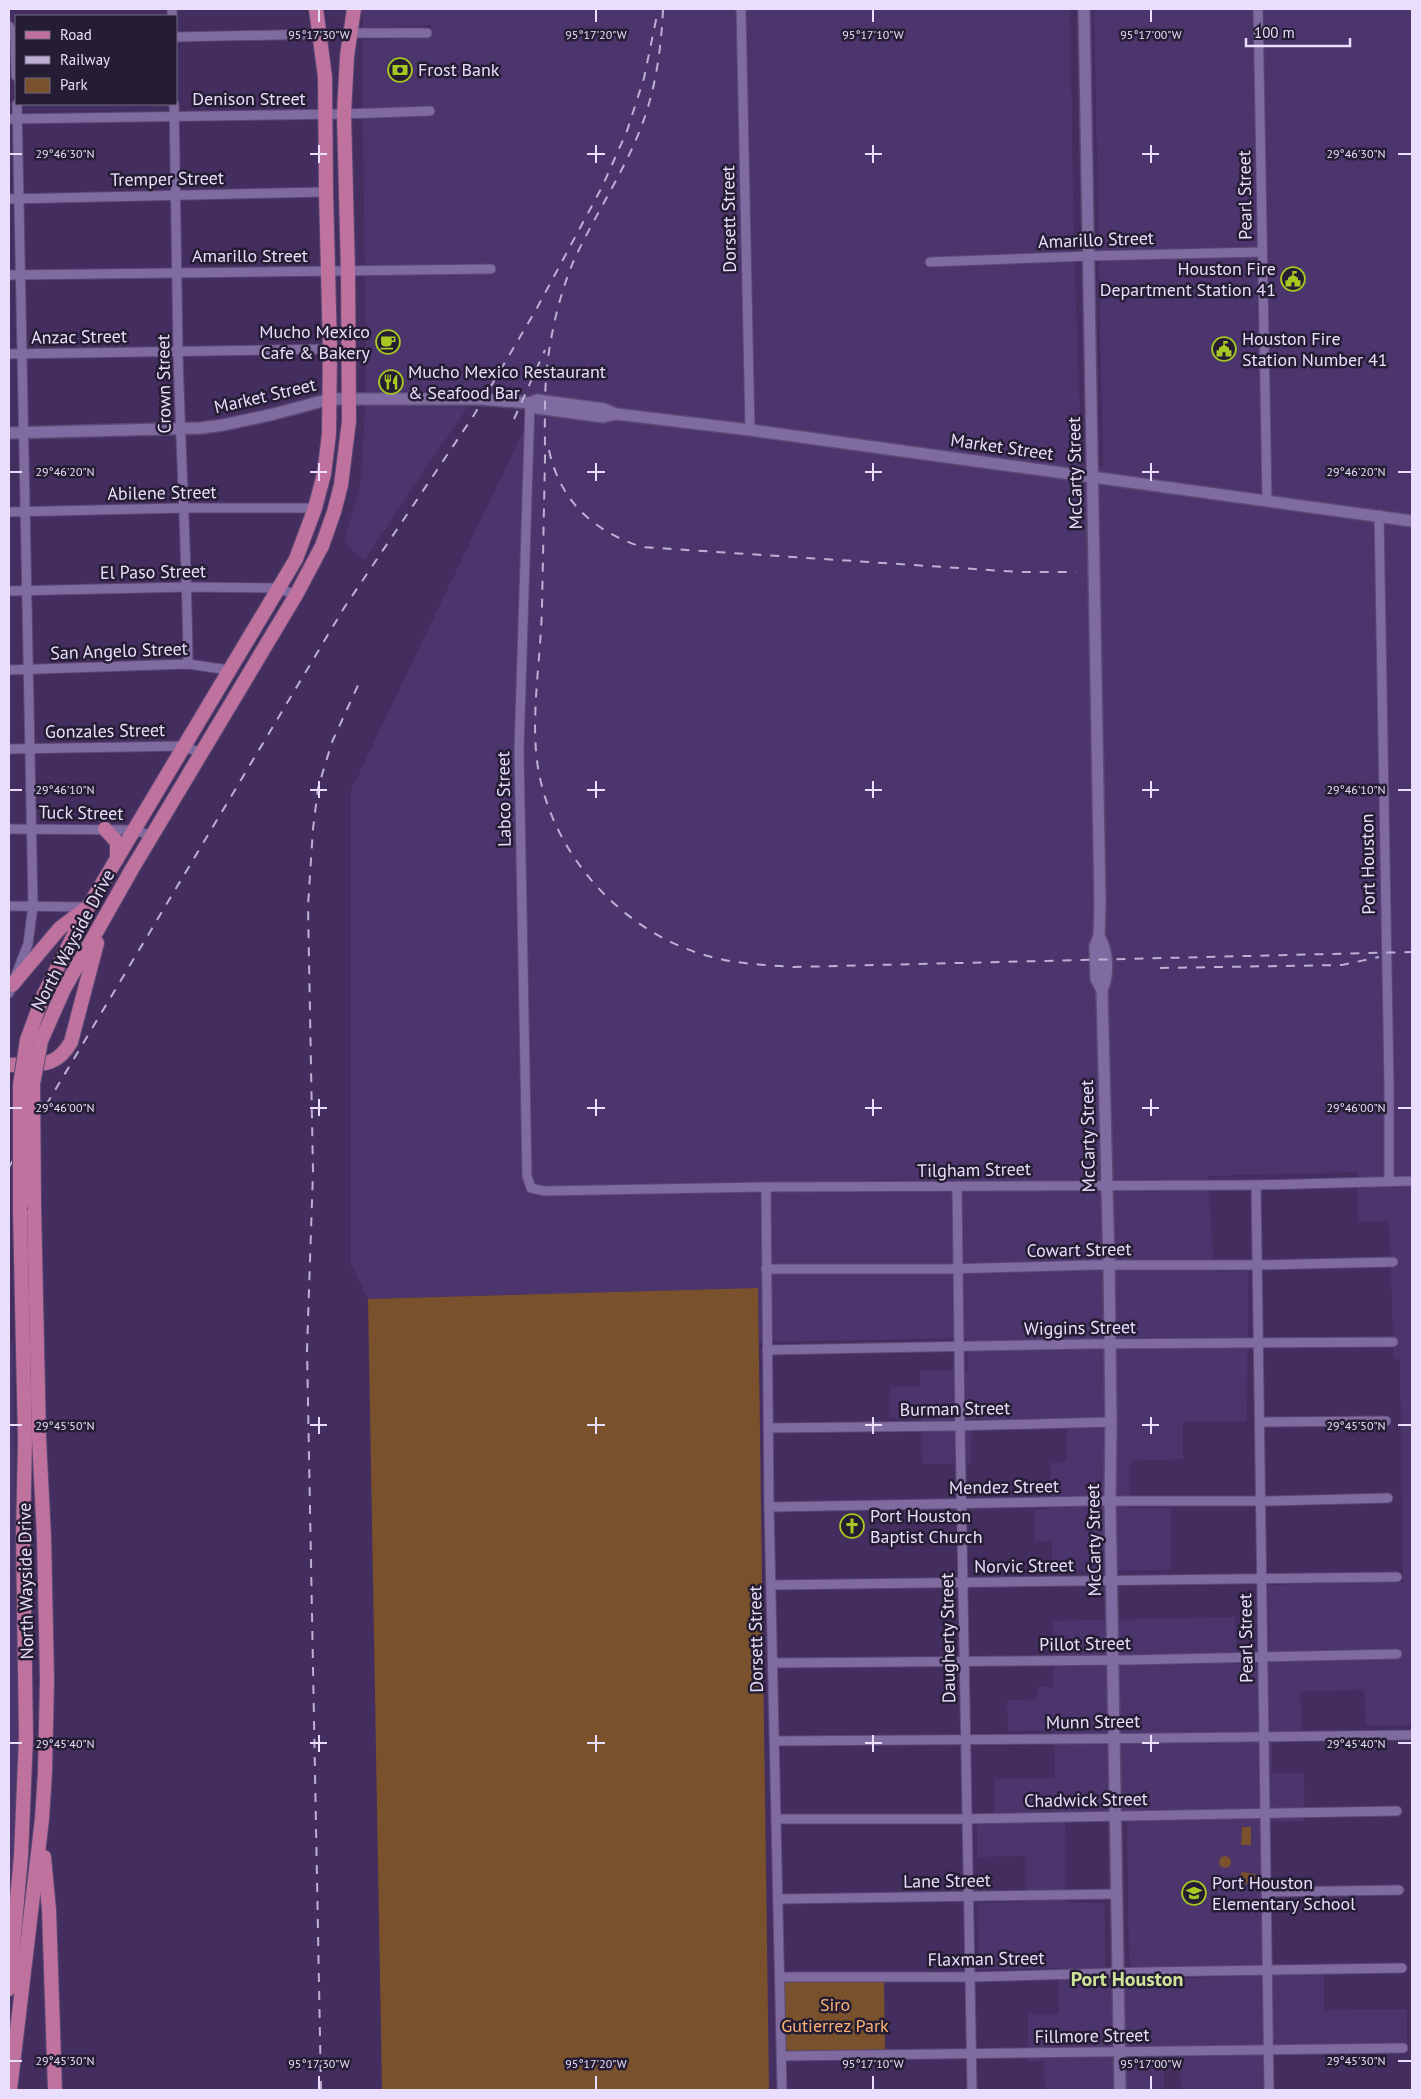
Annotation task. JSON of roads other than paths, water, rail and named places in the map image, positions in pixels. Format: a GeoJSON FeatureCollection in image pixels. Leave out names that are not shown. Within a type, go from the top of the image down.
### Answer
{"type":"FeatureCollection","features":[{"type":"Feature","properties":{"kind":"main road","name":"North Wayside Drive"},"geometry":{"type":"LineString","coordinates":[[9,1989],[19,1882],[26,1737],[34,1040],[44,994],[88,907],[296,559],[315,508],[324,474],[330,434],[325,77],[321,34],[316,9]]}},
{"type":"Feature","properties":{"kind":"main road","name":"North Wayside Drive"},"geometry":{"type":"LineString","coordinates":[[34,1040],[152,836],[296,595],[322,546],[334,512],[341,486],[349,398],[344,114],[347,56],[354,9]]}},
{"type":"Feature","properties":{"kind":"main road","name":"McCarty Street"},"geometry":{"type":"LineString","coordinates":[[1084,9],[1100,936],[1105,946],[1107,979],[1102,990],[1109,1265],[1110,1501],[1113,1581],[1120,2090]]}},
{"type":"Feature","properties":{"kind":"main road","name":"Market Street"},"geometry":{"type":"LineString","coordinates":[[9,433],[223,425],[330,399],[479,399],[530,403],[537,408],[603,417],[616,414],[750,430],[1412,521]]}},
{"type":"Feature","properties":{"kind":"main road"},"geometry":{"type":"LineString","coordinates":[[105,829],[117,842],[117,859]]}},
{"type":"Feature","properties":{"kind":"main road"},"geometry":{"type":"LineString","coordinates":[[10,988],[60,928],[88,907]]}},
{"type":"Feature","properties":{"kind":"main road"},"geometry":{"type":"LineString","coordinates":[[9,1065],[48,1062],[56,1060],[64,1054],[71,1042],[101,925]]}},
{"type":"Feature","properties":{"kind":"main road","name":"North Wayside Drive"},"geometry":{"type":"LineString","coordinates":[[10,2090],[46,1772],[43,1499],[30,1337]]}},
{"type":"Feature","properties":{"kind":"main road"},"geometry":{"type":"LineString","coordinates":[[42,1819],[49,1910],[55,2090]]}},
{"type":"Feature","properties":{"kind":"main road"},"geometry":{"type":"LineString","coordinates":[[9,1922],[19,1882]]}},
{"type":"Feature","properties":{"kind":"street","name":"Dorsett Street"},"geometry":{"type":"LineString","coordinates":[[741,9],[750,430]]}},
{"type":"Feature","properties":{"kind":"street","name":"Pearl Street"},"geometry":{"type":"LineString","coordinates":[[1258,9],[1267,500]]}},
{"type":"Feature","properties":{"kind":"street"},"geometry":{"type":"LineString","coordinates":[[9,26],[13,41],[15,64]]}},
{"type":"Feature","properties":{"kind":"street"},"geometry":{"type":"LineString","coordinates":[[351,33],[427,33]]}},
{"type":"Feature","properties":{"kind":"street"},"geometry":{"type":"LineString","coordinates":[[178,37],[321,34]]}},
{"type":"Feature","properties":{"kind":"street"},"geometry":{"type":"LineString","coordinates":[[10,988],[28,944],[33,906],[28,749],[21,275],[19,198],[13,119],[18,105]]}},
{"type":"Feature","properties":{"kind":"street","name":"Crown Street"},"geometry":{"type":"LineString","coordinates":[[174,105],[176,272],[183,508],[188,587],[188,664]]}},
{"type":"Feature","properties":{"kind":"street","name":"Denison Street"},"geometry":{"type":"LineString","coordinates":[[13,119],[430,111]]}},
{"type":"Feature","properties":{"kind":"street","name":"Tremper Street"},"geometry":{"type":"LineString","coordinates":[[9,198],[326,192]]}},
{"type":"Feature","properties":{"kind":"street","name":"Amarillo Street"},"geometry":{"type":"LineString","coordinates":[[930,262],[1262,252]]}},
{"type":"Feature","properties":{"kind":"street","name":"Amarillo Street"},"geometry":{"type":"LineString","coordinates":[[9,275],[491,269]]}},
{"type":"Feature","properties":{"kind":"street","name":"Anzac Street"},"geometry":{"type":"LineString","coordinates":[[9,354],[330,348]]}},
{"type":"Feature","properties":{"kind":"street","name":"Labco Street"},"geometry":{"type":"LineString","coordinates":[[530,403],[519,750],[527,1176],[531,1188],[537,1190]]}},
{"type":"Feature","properties":{"kind":"street","name":"Abilene Street"},"geometry":{"type":"LineString","coordinates":[[9,512],[183,508],[315,508]]}},
{"type":"Feature","properties":{"kind":"street","name":"Port Houston"},"geometry":{"type":"LineString","coordinates":[[1378,516],[1389,1084],[1389,1181]]}},
{"type":"Feature","properties":{"kind":"street","name":"El Paso Street"},"geometry":{"type":"LineString","coordinates":[[9,592],[188,587],[278,588],[296,595]]}},
{"type":"Feature","properties":{"kind":"street","name":"San Angelo Street"},"geometry":{"type":"LineString","coordinates":[[9,670],[188,664],[229,670]]}},
{"type":"Feature","properties":{"kind":"street","name":"Gonzales Street"},"geometry":{"type":"LineString","coordinates":[[9,749],[183,746],[201,753]]}},
{"type":"Feature","properties":{"kind":"street","name":"Tuck Street"},"geometry":{"type":"LineString","coordinates":[[9,829],[134,830],[152,836]]}},
{"type":"Feature","properties":{"kind":"street"},"geometry":{"type":"LineString","coordinates":[[9,906],[88,907]]}},
{"type":"Feature","properties":{"kind":"street","name":"Tilgham Street"},"geometry":{"type":"LineString","coordinates":[[537,1190],[1106,1184],[1256,1185],[1412,1181]]}},
{"type":"Feature","properties":{"kind":"street","name":"Pearl Street"},"geometry":{"type":"LineString","coordinates":[[1256,1185],[1269,2090]]}},
{"type":"Feature","properties":{"kind":"street","name":"Daugherty Street"},"geometry":{"type":"LineString","coordinates":[[957,1186],[958,1347],[972,2090]]}},
{"type":"Feature","properties":{"kind":"street","name":"Dorsett Street"},"geometry":{"type":"LineString","coordinates":[[766,1188],[769,1507],[774,1663],[782,2090]]}},
{"type":"Feature","properties":{"kind":"street","name":"Cowart Street"},"geometry":{"type":"LineString","coordinates":[[766,1269],[958,1269],[1109,1265],[1256,1265],[1392,1262]]}},
{"type":"Feature","properties":{"kind":"street","name":"Wiggins Street"},"geometry":{"type":"LineString","coordinates":[[767,1350],[1109,1344],[1393,1342]]}},
{"type":"Feature","properties":{"kind":"street"},"geometry":{"type":"LineString","coordinates":[[1260,1422],[1386,1421]]}},
{"type":"Feature","properties":{"kind":"street","name":"Burman Street"},"geometry":{"type":"LineString","coordinates":[[768,1428],[1111,1422]]}},
{"type":"Feature","properties":{"kind":"street","name":"Mendez Street"},"geometry":{"type":"LineString","coordinates":[[769,1507],[1388,1498]]}},
{"type":"Feature","properties":{"kind":"street","name":"Norvic Street"},"geometry":{"type":"LineString","coordinates":[[771,1585],[1397,1577]]}},
{"type":"Feature","properties":{"kind":"street","name":"Pillot Street"},"geometry":{"type":"LineString","coordinates":[[774,1663],[1262,1658],[1397,1654]]}},
{"type":"Feature","properties":{"kind":"street","name":"Munn Street"},"geometry":{"type":"LineString","coordinates":[[775,1741],[1412,1736]]}},
{"type":"Feature","properties":{"kind":"street","name":"Chadwick Street"},"geometry":{"type":"LineString","coordinates":[[776,1819],[967,1819],[1116,1814],[1397,1811]]}},
{"type":"Feature","properties":{"kind":"street"},"geometry":{"type":"LineString","coordinates":[[1267,1892],[1399,1890]]}},
{"type":"Feature","properties":{"kind":"street","name":"Lane Street"},"geometry":{"type":"LineString","coordinates":[[778,1899],[1117,1894]]}},
{"type":"Feature","properties":{"kind":"street","name":"Flaxman Street"},"geometry":{"type":"LineString","coordinates":[[780,1977],[971,1977],[1402,1968]]}},
{"type":"Feature","properties":{"kind":"street","name":"Fillmore Street"},"geometry":{"type":"LineString","coordinates":[[782,2056],[1403,2048]]}},
{"type":"Feature","properties":{"kind":"railway"},"geometry":{"type":"LineString","coordinates":[[663,9],[659,57],[653,89],[644,120],[631,151],[582,244],[569,273],[560,299],[554,326],[546,378],[542,606],[535,742],[544,795],[557,826],[573,856],[594,884],[619,908],[646,928],[676,944],[719,959],[761,965],[794,967],[1412,952]]}},
{"type":"Feature","properties":{"kind":"railway"},"geometry":{"type":"LineString","coordinates":[[9,1167],[344,608],[474,415],[537,308],[602,187],[627,131],[644,78],[657,15]]}},
{"type":"Feature","properties":{"kind":"railway"},"geometry":{"type":"LineString","coordinates":[[514,419],[545,350]]}},
{"type":"Feature","properties":{"kind":"railway"},"geometry":{"type":"LineString","coordinates":[[549,450],[561,484],[581,512],[608,532],[642,547],[1019,572],[1076,572]]}},
{"type":"Feature","properties":{"kind":"railway"},"geometry":{"type":"LineString","coordinates":[[321,2090],[307,1350],[313,1172],[308,906],[313,829],[318,788],[332,742],[360,681]]}},
{"type":"Feature","properties":{"kind":"railway"},"geometry":{"type":"LineString","coordinates":[[1160,968],[1342,965],[1379,957]]}},
{"type":"Feature","properties":{"kind":"place","name":"Frost Bank"},"geometry":{"type":"Point","coordinates":[400,70]}},
{"type":"Feature","properties":{"kind":"place","name":"Houston Fire Department Station 41"},"geometry":{"type":"Point","coordinates":[1293,279]}},
{"type":"Feature","properties":{"kind":"place","name":"Mucho Mexico Cafe & Bakery"},"geometry":{"type":"Point","coordinates":[388,342]}},
{"type":"Feature","properties":{"kind":"place","name":"Houston Fire Station Number 41"},"geometry":{"type":"Point","coordinates":[1224,349]}},
{"type":"Feature","properties":{"kind":"place","name":"Mucho Mexico Restaurant & Seafood Bar"},"geometry":{"type":"Point","coordinates":[391,382]}},
{"type":"Feature","properties":{"kind":"place","name":"Port Houston Baptist Church"},"geometry":{"type":"Point","coordinates":[852,1526]}},
{"type":"Feature","properties":{"kind":"place","name":"Port Houston Elementary School"},"geometry":{"type":"Point","coordinates":[1194,1893]}},
{"type":"Feature","properties":{"kind":"district","name":"Port Houston"},"geometry":{"type":"Point","coordinates":[1127,1979]}},
{"type":"Feature","properties":{"kind":"park label","name":"Siro Gutierrez Park"},"geometry":{"type":"Point","coordinates":[835,2015]}}]}
